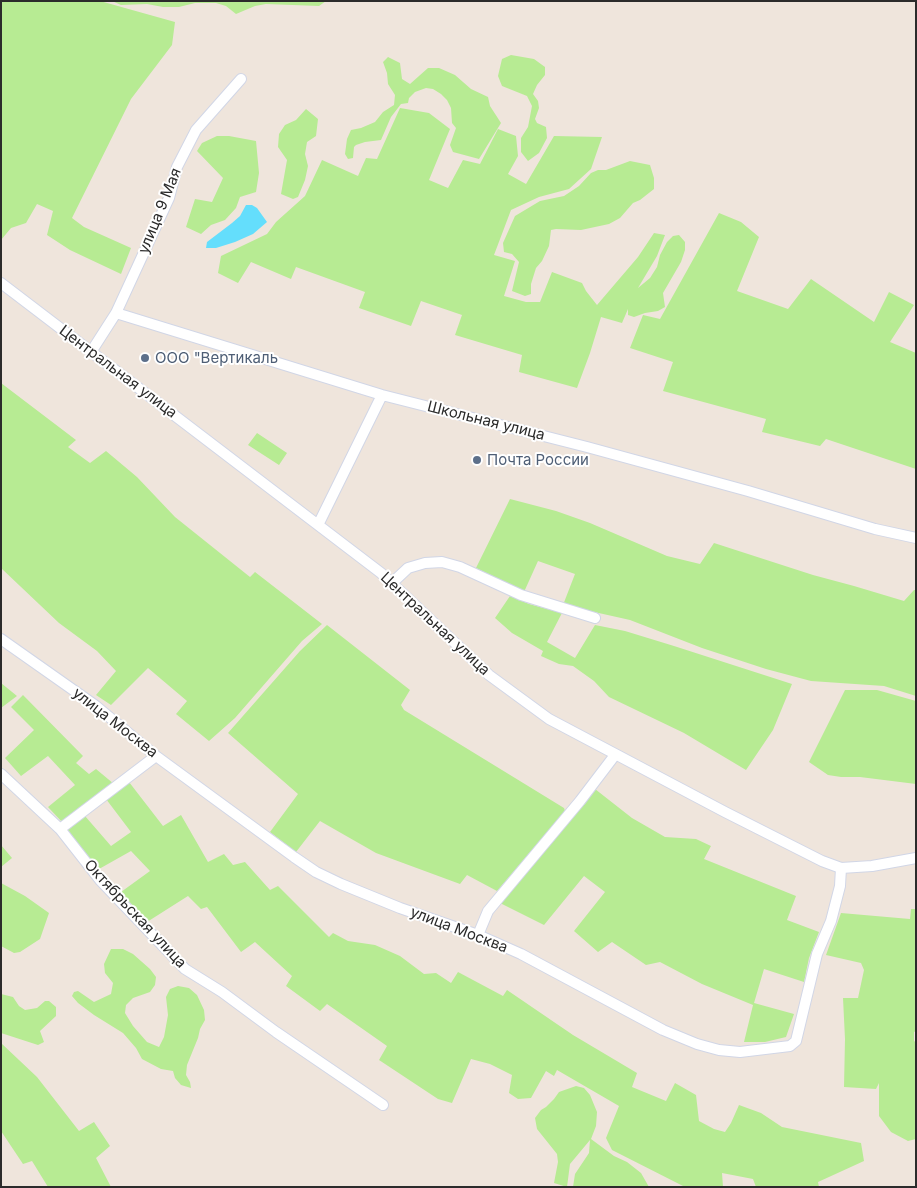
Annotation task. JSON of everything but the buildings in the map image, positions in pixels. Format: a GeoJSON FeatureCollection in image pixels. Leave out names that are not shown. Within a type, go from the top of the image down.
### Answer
{"type":"FeatureCollection","features":[{"type":"Feature","properties":{"kind":"street","name":"улица 9 Мая"},"geometry":{"type":"LineString","coordinates":[[91,352],[116,313],[168,198],[177,167],[196,130],[241,79]]}},
{"type":"Feature","properties":{"kind":"street","name":"Центральная улица"},"geometry":{"type":"LineString","coordinates":[[1,283],[392,583],[489,675],[549,719],[814,857],[841,868],[872,866],[916,858]]}},
{"type":"Feature","properties":{"kind":"street","name":"Школьная улица"},"geometry":{"type":"LineString","coordinates":[[116,313],[382,395],[587,447],[748,491],[875,529],[916,538]]}},
{"type":"Feature","properties":{"kind":"street"},"geometry":{"type":"LineString","coordinates":[[318,525],[382,395]]}},
{"type":"Feature","properties":{"kind":"street"},"geometry":{"type":"LineString","coordinates":[[392,583],[408,568],[425,563],[442,562],[460,567],[521,595],[595,618]]}},
{"type":"Feature","properties":{"kind":"street","name":"улица Москва"},"geometry":{"type":"LineString","coordinates":[[1,639],[96,706],[156,756],[316,872],[400,908],[478,935],[521,954],[664,1030],[697,1044],[719,1050],[740,1052],[790,1046],[796,1041],[818,954],[831,921],[840,886],[841,868]]}},
{"type":"Feature","properties":{"kind":"street"},"geometry":{"type":"LineString","coordinates":[[478,935],[488,911],[580,801],[615,755]]}},
{"type":"Feature","properties":{"kind":"street"},"geometry":{"type":"LineString","coordinates":[[60,829],[156,756]]}},
{"type":"Feature","properties":{"kind":"street","name":"Октябрьская улица"},"geometry":{"type":"LineString","coordinates":[[1,774],[60,829],[100,880],[185,968],[383,1105]]}},
{"type":"Feature","properties":{"kind":"green space"},"geometry":{"type":"Polygon","coordinates":[[[3,1],[100,1],[175,22],[172,45],[131,99],[72,218],[84,227],[131,248],[121,274],[70,250],[47,235],[53,211],[37,204],[26,223],[11,228],[1,240],[1,4],[3,1]]]}},
{"type":"Feature","properties":{"kind":"green space"},"geometry":{"type":"Polygon","coordinates":[[[112,1],[326,1],[319,6],[266,4],[255,6],[236,14],[226,6],[216,3],[195,3],[179,7],[163,7],[147,4],[121,5],[112,1]]]}},
{"type":"Feature","properties":{"kind":"green space"},"geometry":{"type":"Polygon","coordinates":[[[511,55],[534,59],[545,67],[545,75],[533,94],[538,101],[539,108],[535,119],[537,123],[546,127],[547,138],[539,153],[528,161],[521,152],[521,138],[528,127],[532,106],[527,96],[502,86],[498,76],[502,59],[511,55]]]}},
{"type":"Feature","properties":{"kind":"green space"},"geometry":{"type":"Polygon","coordinates":[[[388,57],[400,63],[402,79],[410,84],[428,68],[439,68],[455,75],[471,89],[488,97],[490,106],[501,123],[479,159],[453,152],[450,145],[456,128],[452,123],[451,108],[441,94],[433,89],[426,88],[415,92],[409,98],[408,103],[401,104],[391,117],[381,140],[356,145],[353,158],[348,159],[345,154],[347,139],[351,130],[375,122],[383,112],[394,105],[395,95],[388,84],[383,62],[388,57]]]}},
{"type":"Feature","properties":{"kind":"green space"},"geometry":{"type":"Polygon","coordinates":[[[400,108],[429,113],[450,129],[429,180],[448,188],[463,160],[480,164],[498,129],[516,136],[518,156],[508,174],[526,184],[554,136],[602,137],[591,169],[569,189],[539,197],[511,210],[494,255],[515,261],[504,296],[526,302],[540,302],[552,272],[582,283],[597,305],[638,257],[654,233],[665,235],[657,256],[638,288],[650,278],[657,267],[660,255],[667,242],[673,236],[679,235],[685,242],[685,250],[681,262],[663,293],[665,307],[658,311],[634,317],[628,315],[628,309],[622,323],[601,317],[577,388],[519,372],[522,355],[455,335],[462,315],[421,301],[411,326],[359,308],[365,292],[296,267],[291,279],[251,262],[238,283],[218,273],[221,256],[267,234],[276,222],[305,196],[322,160],[358,176],[366,158],[377,159],[400,108]]]}},
{"type":"Feature","properties":{"kind":"green space"},"geometry":{"type":"Polygon","coordinates":[[[306,109],[318,119],[316,136],[307,142],[305,154],[308,166],[305,180],[298,197],[293,199],[281,194],[287,160],[278,147],[279,134],[285,125],[296,120],[306,109]]]}},
{"type":"Feature","properties":{"kind":"green space"},"geometry":{"type":"Polygon","coordinates":[[[217,136],[229,136],[256,141],[259,173],[256,192],[240,197],[236,208],[225,220],[211,225],[201,234],[186,227],[195,199],[212,202],[223,178],[197,151],[202,143],[217,136]]]}},
{"type":"Feature","properties":{"kind":"green space"},"geometry":{"type":"Polygon","coordinates":[[[630,161],[650,165],[654,178],[654,189],[633,203],[620,218],[609,224],[581,230],[551,230],[549,246],[542,261],[536,268],[531,284],[531,294],[525,296],[512,291],[519,262],[512,254],[504,252],[503,243],[515,216],[540,201],[564,196],[579,186],[591,173],[598,170],[606,170],[630,161]]]}},
{"type":"Feature","properties":{"kind":"green space"},"geometry":{"type":"Polygon","coordinates":[[[719,213],[741,222],[759,237],[737,291],[788,309],[811,279],[874,322],[889,292],[914,305],[890,342],[916,353],[916,469],[826,439],[820,446],[762,432],[766,419],[663,391],[673,362],[630,348],[643,315],[660,319],[719,213]]]}},
{"type":"Feature","properties":{"kind":"green space"},"geometry":{"type":"Polygon","coordinates":[[[1,383],[76,440],[68,447],[90,463],[106,451],[137,477],[175,517],[250,577],[255,572],[322,624],[302,641],[235,718],[209,741],[176,714],[187,701],[148,668],[111,705],[96,695],[116,671],[97,651],[59,623],[1,568],[1,383]]]}},
{"type":"Feature","properties":{"kind":"green space"},"geometry":{"type":"Polygon","coordinates":[[[257,433],[287,453],[279,465],[248,445],[257,433]]]}},
{"type":"Feature","properties":{"kind":"green space"},"geometry":{"type":"Polygon","coordinates":[[[510,499],[556,511],[590,523],[667,556],[700,564],[714,543],[813,575],[904,601],[916,590],[916,696],[884,686],[811,681],[766,669],[702,648],[630,620],[563,605],[575,574],[538,561],[524,592],[476,568],[510,499]]]}},
{"type":"Feature","properties":{"kind":"green space"},"geometry":{"type":"Polygon","coordinates":[[[510,596],[529,604],[562,613],[547,642],[575,658],[595,625],[625,631],[792,684],[773,730],[746,770],[684,733],[609,697],[594,681],[573,666],[559,664],[541,656],[543,651],[512,633],[495,618],[510,596]]]}},
{"type":"Feature","properties":{"kind":"green space"},"geometry":{"type":"Polygon","coordinates":[[[327,625],[410,690],[401,705],[404,710],[564,808],[565,811],[497,891],[467,875],[460,884],[376,853],[320,821],[296,852],[270,832],[298,794],[228,733],[300,651],[327,625]]]}},
{"type":"Feature","properties":{"kind":"green space"},"geometry":{"type":"Polygon","coordinates":[[[1,683],[17,696],[1,708],[1,683]]]}},
{"type":"Feature","properties":{"kind":"green space"},"geometry":{"type":"Polygon","coordinates":[[[845,690],[877,690],[916,701],[916,784],[828,775],[809,762],[845,690]]]}},
{"type":"Feature","properties":{"kind":"green space"},"geometry":{"type":"Polygon","coordinates":[[[23,695],[83,756],[76,763],[89,774],[96,769],[114,784],[62,822],[48,807],[75,785],[48,756],[21,776],[5,758],[34,730],[11,707],[23,695]]]}},
{"type":"Feature","properties":{"kind":"green space"},"geometry":{"type":"Polygon","coordinates":[[[129,782],[163,826],[181,815],[208,862],[224,854],[233,865],[245,862],[270,890],[278,886],[329,937],[333,933],[348,941],[375,945],[400,956],[424,974],[436,973],[451,983],[458,972],[503,996],[507,990],[573,1035],[637,1073],[632,1087],[666,1101],[675,1083],[696,1095],[699,1121],[714,1129],[725,1132],[739,1105],[761,1113],[782,1127],[861,1143],[864,1161],[818,1182],[819,1187],[756,1187],[753,1179],[722,1173],[723,1187],[685,1187],[612,1150],[606,1138],[619,1106],[557,1070],[554,1076],[546,1071],[531,1098],[518,1099],[509,1093],[512,1075],[490,1064],[471,1059],[452,1103],[438,1099],[379,1060],[387,1046],[327,1004],[320,1011],[286,986],[292,976],[255,942],[241,952],[207,907],[201,909],[188,896],[147,922],[121,892],[150,871],[131,851],[99,869],[66,831],[85,816],[111,846],[131,832],[106,799],[129,782]]]}},
{"type":"Feature","properties":{"kind":"green space"},"geometry":{"type":"Polygon","coordinates":[[[595,789],[632,818],[665,837],[696,839],[711,846],[704,859],[796,896],[787,920],[819,932],[809,958],[804,982],[764,969],[754,1003],[794,1014],[786,1037],[765,1042],[744,1042],[753,1005],[702,984],[660,962],[646,965],[612,942],[598,952],[574,931],[605,892],[584,876],[544,925],[500,903],[595,789]]]}},
{"type":"Feature","properties":{"kind":"green space"},"geometry":{"type":"Polygon","coordinates":[[[1,845],[12,858],[1,867],[1,845]]]}},
{"type":"Feature","properties":{"kind":"green space"},"geometry":{"type":"Polygon","coordinates":[[[1,883],[25,896],[49,913],[40,939],[20,952],[14,953],[1,946],[1,883]]]}},
{"type":"Feature","properties":{"kind":"green space"},"geometry":{"type":"Polygon","coordinates":[[[911,909],[916,909],[916,1031],[914,1032],[914,1042],[916,1039],[916,1139],[908,1141],[891,1132],[879,1116],[879,1083],[876,1089],[844,1087],[845,1039],[843,998],[858,998],[864,970],[861,963],[826,955],[841,913],[910,919],[911,909]]]}},
{"type":"Feature","properties":{"kind":"green space"},"geometry":{"type":"Polygon","coordinates":[[[111,949],[123,949],[133,954],[156,977],[155,985],[150,992],[133,998],[126,1005],[125,1013],[147,1042],[159,1047],[164,1037],[168,1015],[166,997],[170,989],[178,986],[189,988],[197,995],[204,1010],[205,1020],[187,1065],[186,1075],[191,1088],[181,1085],[175,1078],[173,1071],[161,1069],[142,1059],[136,1048],[123,1033],[94,1015],[72,996],[74,992],[78,991],[94,1002],[111,994],[113,983],[105,973],[104,964],[111,949]]]}},
{"type":"Feature","properties":{"kind":"green space"},"geometry":{"type":"Polygon","coordinates":[[[1,994],[13,997],[19,1006],[25,1010],[37,1008],[45,1001],[49,1001],[56,1007],[56,1016],[40,1031],[44,1042],[38,1045],[1,1033],[1,994]]]}},
{"type":"Feature","properties":{"kind":"green space"},"geometry":{"type":"Polygon","coordinates":[[[1,1043],[37,1077],[79,1131],[94,1122],[110,1146],[96,1158],[111,1187],[48,1187],[32,1161],[23,1164],[1,1131],[1,1043]]]}},
{"type":"Feature","properties":{"kind":"green space"},"geometry":{"type":"Polygon","coordinates":[[[576,1086],[584,1088],[590,1095],[597,1112],[596,1126],[591,1139],[641,1173],[649,1187],[573,1187],[575,1174],[589,1153],[590,1140],[570,1164],[567,1187],[554,1183],[558,1162],[557,1154],[537,1129],[535,1118],[559,1092],[576,1086]]]}},
{"type":"Feature","properties":{"kind":"water"},"geometry":{"type":"Polygon","coordinates":[[[246,205],[252,205],[257,208],[267,222],[253,234],[235,242],[216,248],[206,248],[207,242],[240,216],[246,205]]]}},
{"type":"Feature","properties":{"kind":"place","name":"ООО \"Вертикаль"},"geometry":{"type":"Point","coordinates":[145,358]}},
{"type":"Feature","properties":{"kind":"place","name":"Почта России"},"geometry":{"type":"Point","coordinates":[477,460]}}]}
